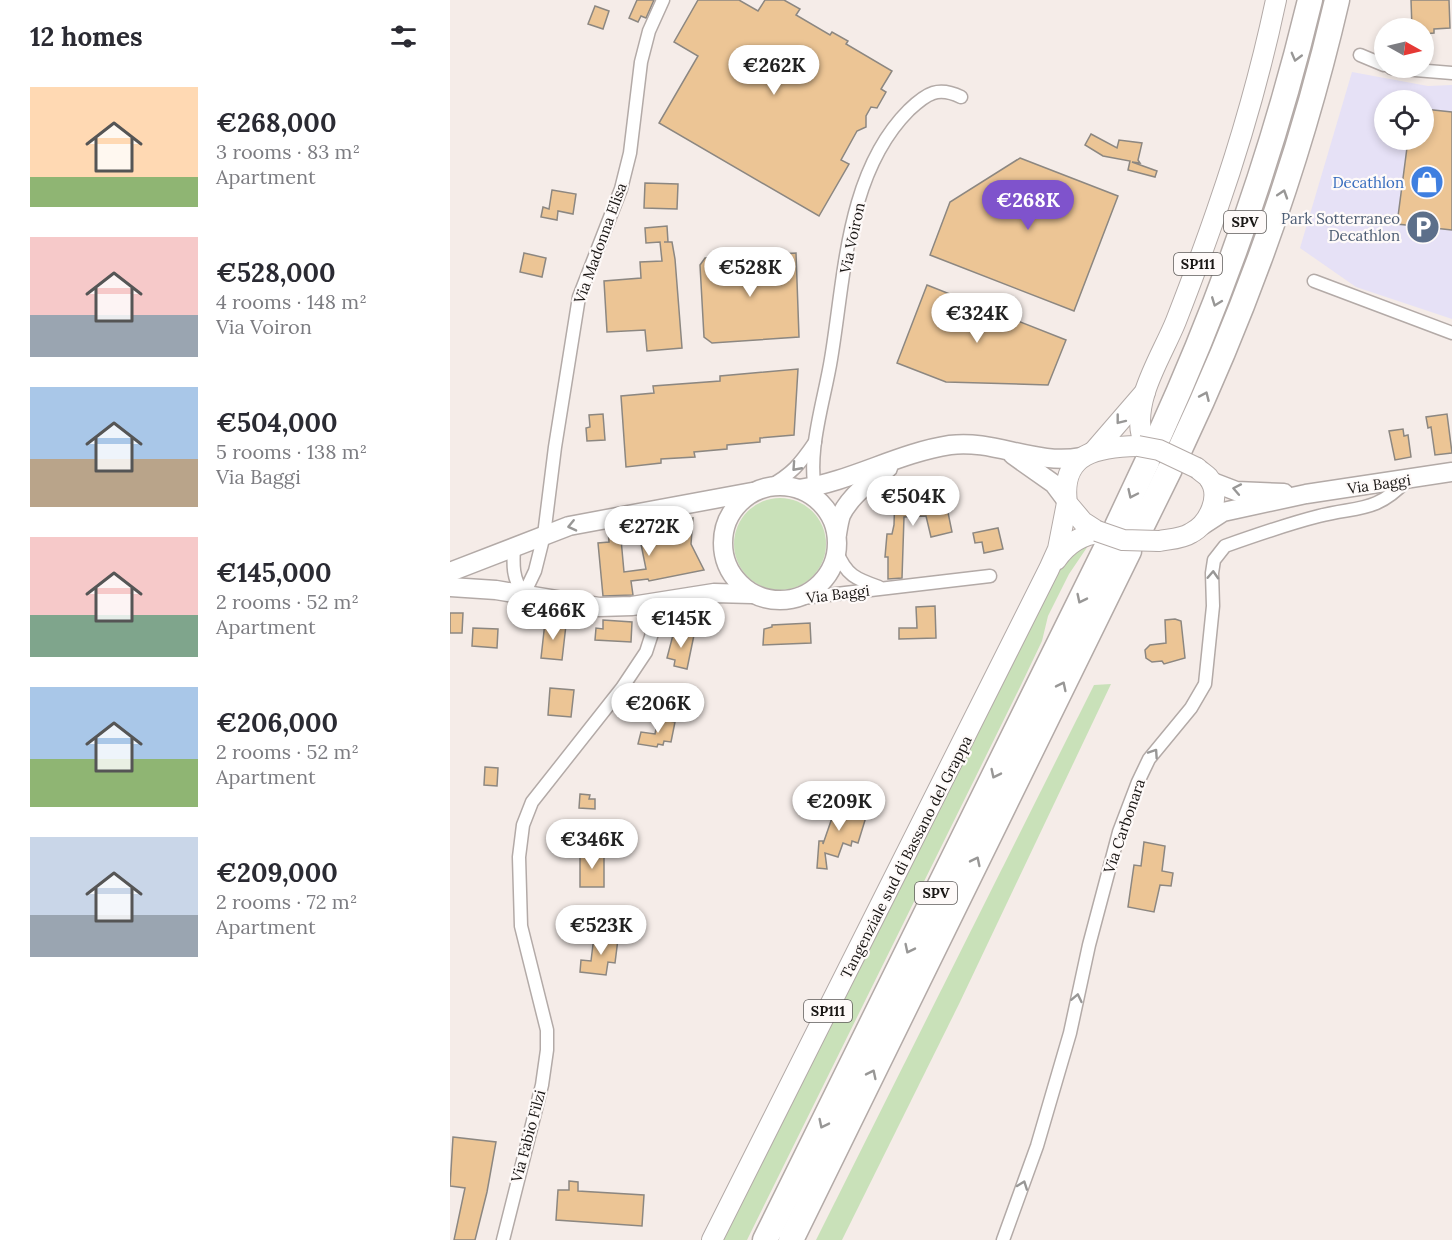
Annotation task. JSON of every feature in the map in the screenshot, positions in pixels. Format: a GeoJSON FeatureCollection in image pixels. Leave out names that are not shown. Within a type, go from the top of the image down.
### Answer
{"type":"FeatureCollection","features":[{"type":"Feature","properties":{"kind":"highway","name":"SPV"},"geometry":{"type":"LineString","coordinates":[[791,1240],[1156,450],[1244,227],[1280,112],[1310,0]]}},
{"type":"Feature","properties":{"kind":"highway","name":"SPV"},"geometry":{"type":"LineString","coordinates":[[1156,450],[1233,332],[1274,220],[1306,117],[1337,0]]}},
{"type":"Feature","properties":{"kind":"highway","name":"SPV"},"geometry":{"type":"LineString","coordinates":[[765,1240],[1118,536]]}},
{"type":"Feature","properties":{"kind":"main road","name":"Tangenziale sud di Bassano del Grappa"},"geometry":{"type":"LineString","coordinates":[[1156,450],[1140,420],[1146,390],[1174,326],[1217,210],[1264,59],[1276,0]]}},
{"type":"Feature","properties":{"kind":"main road","name":"Tangenziale sud di Bassano del Grappa"},"geometry":{"type":"LineString","coordinates":[[712,1240],[1049,569],[1058,549],[1068,476],[1073,466],[1146,390]]}},
{"type":"Feature","properties":{"kind":"main road","name":"Via Baggi"},"geometry":{"type":"LineString","coordinates":[[810,492],[910,454],[951,445],[983,445],[1047,459],[1066,460],[1087,454]]}},
{"type":"Feature","properties":{"kind":"main road"},"geometry":{"type":"LineString","coordinates":[[1087,454],[1113,447],[1156,450],[1204,475],[1214,501],[1212,511],[1203,525]]}},
{"type":"Feature","properties":{"kind":"main road","name":"Via Baggi"},"geometry":{"type":"LineString","coordinates":[[1009,452],[1054,484],[1066,501]]}},
{"type":"Feature","properties":{"kind":"main road","name":"Via Baggi"},"geometry":{"type":"LineString","coordinates":[[450,587],[524,594],[599,607],[658,602],[714,593],[752,594],[765,599],[794,599],[809,593],[823,582],[832,568],[841,515],[855,497],[872,479],[910,454]]}},
{"type":"Feature","properties":{"kind":"main road","name":"Via Baggi"},"geometry":{"type":"LineString","coordinates":[[1203,525],[1223,512],[1306,494],[1452,472]]}},
{"type":"Feature","properties":{"kind":"main road","name":"Via Baggi"},"geometry":{"type":"LineString","coordinates":[[1204,475],[1236,491],[1306,494]]}},
{"type":"Feature","properties":{"kind":"main road","name":"Via Baggi"},"geometry":{"type":"LineString","coordinates":[[450,572],[514,545],[569,526],[761,489],[790,486],[810,492],[830,515],[837,543]]}},
{"type":"Feature","properties":{"kind":"main road"},"geometry":{"type":"LineString","coordinates":[[752,594],[740,585],[730,572],[724,558],[722,542],[731,513],[741,501],[761,489]]}},
{"type":"Feature","properties":{"kind":"main road"},"geometry":{"type":"LineString","coordinates":[[1066,501],[1083,522],[1118,536]]}},
{"type":"Feature","properties":{"kind":"main road","name":"Tangenziale sud di Bassano del Grappa"},"geometry":{"type":"LineString","coordinates":[[1049,569],[1063,550],[1082,536],[1189,535],[1203,525]]}},
{"type":"Feature","properties":{"kind":"street","name":"Via Madonna Elisa"},"geometry":{"type":"LineString","coordinates":[[524,594],[535,571],[544,535],[568,358],[579,297],[621,189],[630,153],[641,62],[649,31],[663,0]]}},
{"type":"Feature","properties":{"kind":"street"},"geometry":{"type":"LineString","coordinates":[[1360,55],[1374,61]]}},
{"type":"Feature","properties":{"kind":"street"},"geometry":{"type":"LineString","coordinates":[[1434,72],[1452,73]]}},
{"type":"Feature","properties":{"kind":"street","name":"Via Voiron"},"geometry":{"type":"LineString","coordinates":[[810,492],[847,256],[857,208],[871,168],[886,138],[924,96],[946,90],[961,97]]}},
{"type":"Feature","properties":{"kind":"street"},"geometry":{"type":"LineString","coordinates":[[1314,281],[1452,333]]}},
{"type":"Feature","properties":{"kind":"street","name":"Via Voiron"},"geometry":{"type":"LineString","coordinates":[[761,489],[786,477],[800,464],[817,438]]}},
{"type":"Feature","properties":{"kind":"street"},"geometry":{"type":"LineString","coordinates":[[814,461],[830,477],[841,479]]}},
{"type":"Feature","properties":{"kind":"street","name":"Via Carbonara"},"geometry":{"type":"LineString","coordinates":[[1003,1240],[1037,1146],[1070,1033],[1089,945],[1119,832],[1149,759],[1191,708],[1205,684],[1213,606],[1212,573],[1219,552],[1225,546],[1236,542],[1319,516],[1380,503],[1393,495],[1407,480]]}},
{"type":"Feature","properties":{"kind":"street","name":"Via Baggi"},"geometry":{"type":"LineString","coordinates":[[837,543],[843,566],[857,579],[883,588]]}},
{"type":"Feature","properties":{"kind":"street"},"geometry":{"type":"LineString","coordinates":[[514,545],[515,583],[524,594]]}},
{"type":"Feature","properties":{"kind":"street","name":"Via Baggi"},"geometry":{"type":"LineString","coordinates":[[794,599],[990,576]]}},
{"type":"Feature","properties":{"kind":"street","name":"Via Fabio Filzi"},"geometry":{"type":"LineString","coordinates":[[503,1240],[542,1085],[547,1050],[547,1030],[521,926],[519,857],[523,825],[532,802],[622,688],[646,652],[658,615],[658,602]]}},
{"type":"Feature","properties":{"kind":"shaded area"},"geometry":{"type":"Polygon","coordinates":[[[1352,72],[1374,76],[1374,78],[1428,86],[1452,85],[1452,319],[1356,287],[1300,248],[1352,72]]]}},
{"type":"Feature","properties":{"kind":"green space"},"geometry":{"type":"Polygon","coordinates":[[[780,498],[806,506],[818,518],[826,544],[818,570],[806,582],[780,590],[754,582],[742,570],[734,544],[742,518],[754,506],[780,498]]]}},
{"type":"Feature","properties":{"kind":"green space"},"geometry":{"type":"Polygon","coordinates":[[[1092,540],[1069,574],[1048,616],[1042,641],[1021,685],[747,1240],[722,1240],[1058,571],[1080,543],[1092,540]]]}},
{"type":"Feature","properties":{"kind":"green space"},"geometry":{"type":"Polygon","coordinates":[[[1111,684],[959,1004],[842,1240],[816,1240],[1094,685],[1111,684]]]}},
{"type":"Feature","properties":{"kind":"building"},"geometry":{"type":"Polygon","coordinates":[[[637,0],[654,0],[646,18],[641,16],[638,22],[629,18],[637,0]]]}},
{"type":"Feature","properties":{"kind":"building"},"geometry":{"type":"Polygon","coordinates":[[[698,0],[739,0],[758,11],[765,0],[784,0],[800,9],[796,15],[830,35],[832,32],[848,41],[846,44],[892,71],[881,89],[886,92],[877,108],[871,107],[866,116],[866,127],[857,131],[841,160],[849,164],[819,216],[659,123],[698,56],[674,42],[698,0]]]}},
{"type":"Feature","properties":{"kind":"building"},"geometry":{"type":"Polygon","coordinates":[[[1411,0],[1449,0],[1450,28],[1434,29],[1434,18],[1412,18],[1411,0]]]}},
{"type":"Feature","properties":{"kind":"building"},"geometry":{"type":"Polygon","coordinates":[[[595,6],[609,11],[603,29],[588,24],[595,6]]]}},
{"type":"Feature","properties":{"kind":"building","name":"Decathlon"},"geometry":{"type":"Polygon","coordinates":[[[1434,110],[1452,112],[1452,230],[1397,224],[1407,150],[1434,150],[1434,110]]]}},
{"type":"Feature","properties":{"kind":"building"},"geometry":{"type":"Polygon","coordinates":[[[1091,134],[1117,148],[1119,140],[1142,143],[1138,160],[1140,163],[1132,162],[1157,171],[1155,177],[1128,170],[1130,161],[1103,156],[1085,145],[1091,134]]]}},
{"type":"Feature","properties":{"kind":"building"},"geometry":{"type":"Polygon","coordinates":[[[1020,158],[1118,196],[1074,311],[930,255],[950,202],[1020,158]]]}},
{"type":"Feature","properties":{"kind":"building"},"geometry":{"type":"Polygon","coordinates":[[[645,183],[678,184],[677,209],[644,208],[645,183]]]}},
{"type":"Feature","properties":{"kind":"building"},"geometry":{"type":"Polygon","coordinates":[[[552,190],[576,194],[573,214],[558,211],[557,220],[541,217],[543,207],[549,209],[552,190]]]}},
{"type":"Feature","properties":{"kind":"building"},"geometry":{"type":"Polygon","coordinates":[[[667,226],[668,242],[672,242],[675,259],[682,348],[647,351],[645,330],[607,332],[604,281],[641,278],[640,262],[662,261],[660,242],[646,243],[645,228],[667,226]]]}},
{"type":"Feature","properties":{"kind":"building"},"geometry":{"type":"Polygon","coordinates":[[[524,253],[546,258],[542,277],[520,272],[524,253]]]}},
{"type":"Feature","properties":{"kind":"building"},"geometry":{"type":"Polygon","coordinates":[[[796,253],[799,337],[712,343],[704,337],[700,265],[705,258],[796,253]]]}},
{"type":"Feature","properties":{"kind":"building"},"geometry":{"type":"Polygon","coordinates":[[[927,285],[1066,340],[1048,385],[946,382],[897,363],[927,285]]]}},
{"type":"Feature","properties":{"kind":"building"},"geometry":{"type":"Polygon","coordinates":[[[798,369],[794,435],[760,438],[760,442],[727,445],[727,449],[694,452],[695,457],[661,459],[661,463],[626,467],[621,396],[654,393],[653,386],[720,381],[720,376],[798,369]]]}},
{"type":"Feature","properties":{"kind":"building"},"geometry":{"type":"Polygon","coordinates":[[[603,414],[605,440],[587,441],[586,428],[590,427],[589,415],[603,414]]]}},
{"type":"Feature","properties":{"kind":"building"},"geometry":{"type":"Polygon","coordinates":[[[1447,414],[1452,453],[1435,455],[1431,427],[1428,428],[1426,417],[1447,414]]]}},
{"type":"Feature","properties":{"kind":"building"},"geometry":{"type":"Polygon","coordinates":[[[1403,429],[1404,436],[1408,435],[1411,457],[1395,460],[1389,431],[1403,429]]]}},
{"type":"Feature","properties":{"kind":"building"},"geometry":{"type":"Polygon","coordinates":[[[895,493],[914,493],[914,505],[945,498],[952,532],[931,537],[926,516],[904,517],[902,578],[888,579],[888,557],[885,557],[887,534],[892,534],[894,525],[895,493]]]}},
{"type":"Feature","properties":{"kind":"building"},"geometry":{"type":"Polygon","coordinates":[[[693,518],[691,544],[704,570],[649,581],[648,579],[631,581],[633,595],[603,596],[598,543],[609,542],[608,530],[620,528],[624,572],[646,569],[638,529],[693,518]]]}},
{"type":"Feature","properties":{"kind":"building"},"geometry":{"type":"Polygon","coordinates":[[[998,528],[1003,549],[984,553],[982,542],[975,543],[973,533],[998,528]]]}},
{"type":"Feature","properties":{"kind":"building"},"geometry":{"type":"Polygon","coordinates":[[[935,606],[936,638],[899,639],[899,628],[917,628],[916,607],[935,606]]]}},
{"type":"Feature","properties":{"kind":"building"},"geometry":{"type":"Polygon","coordinates":[[[450,613],[463,613],[462,633],[450,633],[450,613]]]}},
{"type":"Feature","properties":{"kind":"building"},"geometry":{"type":"Polygon","coordinates":[[[603,620],[632,622],[631,642],[595,640],[596,628],[603,629],[603,620]]]}},
{"type":"Feature","properties":{"kind":"building"},"geometry":{"type":"Polygon","coordinates":[[[1165,620],[1181,621],[1185,658],[1164,664],[1162,661],[1152,662],[1146,658],[1145,650],[1150,645],[1166,643],[1165,620]]]}},
{"type":"Feature","properties":{"kind":"building"},"geometry":{"type":"Polygon","coordinates":[[[545,622],[566,625],[562,660],[541,658],[545,622]]]}},
{"type":"Feature","properties":{"kind":"building"},"geometry":{"type":"Polygon","coordinates":[[[810,623],[811,643],[763,645],[764,629],[772,625],[810,623]]]}},
{"type":"Feature","properties":{"kind":"building"},"geometry":{"type":"Polygon","coordinates":[[[473,628],[498,629],[497,648],[472,646],[473,628]]]}},
{"type":"Feature","properties":{"kind":"building"},"geometry":{"type":"Polygon","coordinates":[[[674,631],[694,635],[687,669],[674,666],[675,660],[667,658],[674,631]]]}},
{"type":"Feature","properties":{"kind":"building"},"geometry":{"type":"Polygon","coordinates":[[[550,688],[574,690],[571,717],[548,715],[550,688]]]}},
{"type":"Feature","properties":{"kind":"building"},"geometry":{"type":"Polygon","coordinates":[[[658,719],[675,722],[671,742],[664,741],[663,745],[658,744],[657,747],[638,744],[641,732],[655,734],[658,719]]]}},
{"type":"Feature","properties":{"kind":"building"},"geometry":{"type":"Polygon","coordinates":[[[485,767],[498,768],[497,786],[484,785],[485,767]]]}},
{"type":"Feature","properties":{"kind":"building"},"geometry":{"type":"Polygon","coordinates":[[[580,794],[590,795],[589,799],[595,799],[595,809],[579,808],[580,794]]]}},
{"type":"Feature","properties":{"kind":"building"},"geometry":{"type":"Polygon","coordinates":[[[819,803],[835,804],[834,813],[835,808],[866,817],[858,843],[852,841],[851,846],[843,843],[838,857],[825,853],[827,869],[817,868],[819,841],[823,841],[823,844],[833,815],[818,813],[819,803]]]}},
{"type":"Feature","properties":{"kind":"building"},"geometry":{"type":"Polygon","coordinates":[[[1144,842],[1165,846],[1162,871],[1173,873],[1171,886],[1160,885],[1154,912],[1128,907],[1134,865],[1141,866],[1144,842]]]}},
{"type":"Feature","properties":{"kind":"building"},"geometry":{"type":"Polygon","coordinates":[[[580,852],[604,852],[604,887],[580,887],[580,852]]]}},
{"type":"Feature","properties":{"kind":"building"},"geometry":{"type":"Polygon","coordinates":[[[594,936],[618,939],[615,963],[608,962],[606,975],[580,972],[581,960],[591,961],[594,936]]]}},
{"type":"Feature","properties":{"kind":"building"},"geometry":{"type":"Polygon","coordinates":[[[453,1137],[496,1142],[475,1240],[454,1240],[465,1188],[450,1186],[453,1137]]]}},
{"type":"Feature","properties":{"kind":"building"},"geometry":{"type":"Polygon","coordinates":[[[569,1181],[578,1182],[578,1191],[644,1195],[642,1226],[556,1220],[558,1190],[569,1190],[569,1181]]]}},
{"type":"Feature","properties":{"kind":"place","name":"Decathlon"},"geometry":{"type":"Point","coordinates":[1427,182]}},
{"type":"Feature","properties":{"kind":"place","name":"Park Sotterraneo Decathlon"},"geometry":{"type":"Point","coordinates":[1423,227]}}]}
